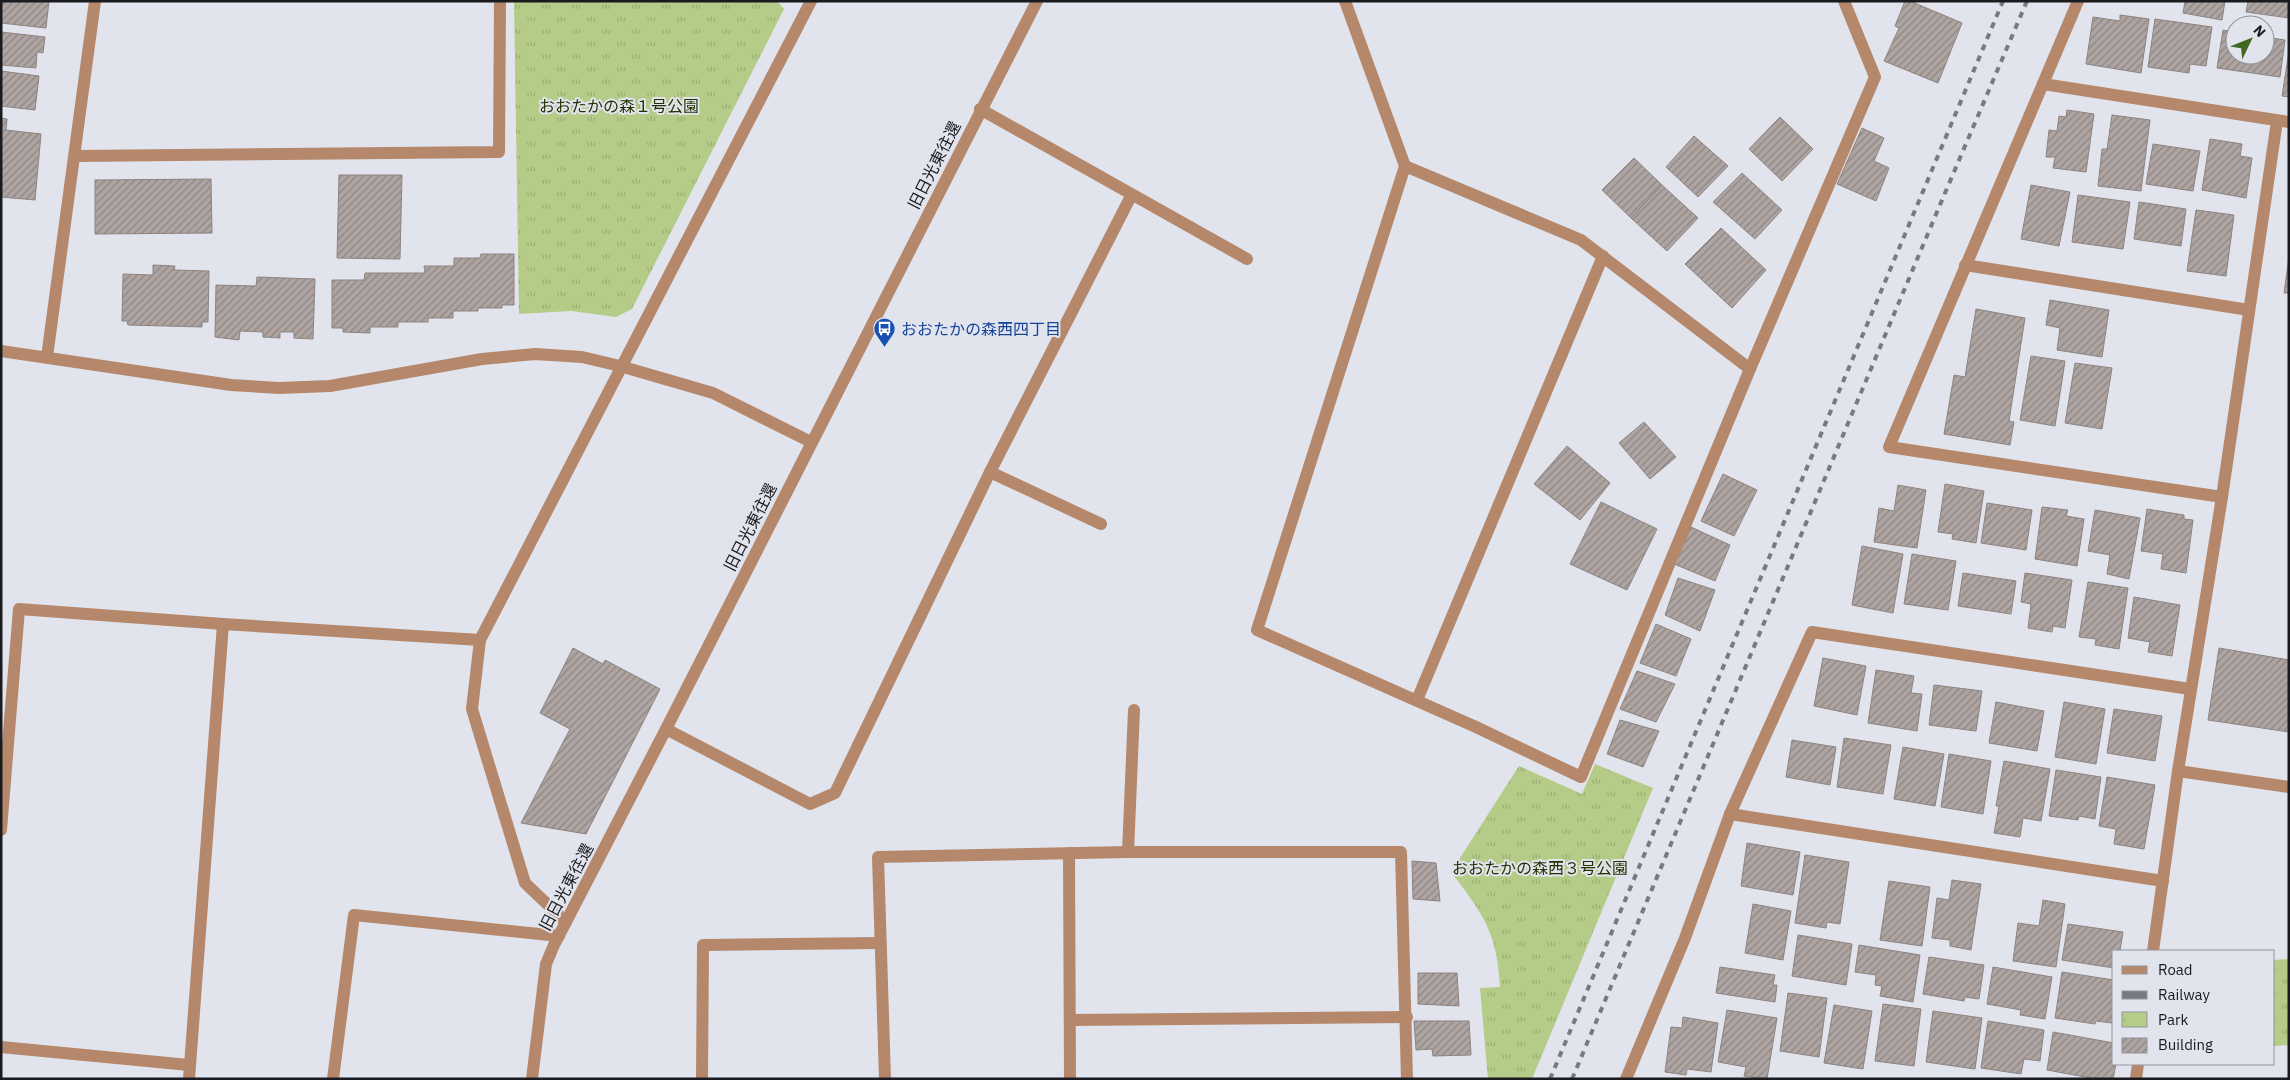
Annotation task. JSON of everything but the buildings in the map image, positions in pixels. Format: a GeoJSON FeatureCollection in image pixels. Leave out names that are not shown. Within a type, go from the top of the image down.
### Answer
{"type":"FeatureCollection","features":[{"type":"Feature","properties":{"kind":"street"},"geometry":{"type":"LineString","coordinates":[[46,357],[96,1]]}},
{"type":"Feature","properties":{"kind":"street"},"geometry":{"type":"LineString","coordinates":[[75,156],[499,152],[500,1]]}},
{"type":"Feature","properties":{"kind":"street"},"geometry":{"type":"LineString","coordinates":[[566,922],[525,883],[522,874],[472,709],[480,640],[620,366],[811,1]]}},
{"type":"Feature","properties":{"kind":"street","name":"旧日光東往還"},"geometry":{"type":"LineString","coordinates":[[532,1079],[546,964],[559,936],[1036,1]]}},
{"type":"Feature","properties":{"kind":"street"},"geometry":{"type":"LineString","coordinates":[[1345,1],[1405,166],[1256,630],[1417,700],[1581,777],[1750,369],[1875,77],[1844,1]]}},
{"type":"Feature","properties":{"kind":"street"},"geometry":{"type":"LineString","coordinates":[[2078,1],[1889,447],[2222,497]]}},
{"type":"Feature","properties":{"kind":"street"},"geometry":{"type":"LineString","coordinates":[[2042,84],[2283,122],[2249,310],[2222,497],[2190,689],[2153,950]]}},
{"type":"Feature","properties":{"kind":"street"},"geometry":{"type":"LineString","coordinates":[[980,109],[1247,259]]}},
{"type":"Feature","properties":{"kind":"street"},"geometry":{"type":"LineString","coordinates":[[1405,166],[1581,240],[1750,369]]}},
{"type":"Feature","properties":{"kind":"street"},"geometry":{"type":"LineString","coordinates":[[666,729],[810,804],[835,793],[990,472],[1132,196]]}},
{"type":"Feature","properties":{"kind":"street"},"geometry":{"type":"LineString","coordinates":[[1417,700],[1603,256]]}},
{"type":"Feature","properties":{"kind":"street"},"geometry":{"type":"LineString","coordinates":[[1965,265],[2249,310]]}},
{"type":"Feature","properties":{"kind":"street"},"geometry":{"type":"LineString","coordinates":[[1,351],[231,385],[279,388],[330,386],[482,359],[535,354],[582,358],[620,366],[713,394],[811,442]]}},
{"type":"Feature","properties":{"kind":"street"},"geometry":{"type":"LineString","coordinates":[[990,472],[1101,524]]}},
{"type":"Feature","properties":{"kind":"street"},"geometry":{"type":"LineString","coordinates":[[1,830],[19,609],[480,640]]}},
{"type":"Feature","properties":{"kind":"street"},"geometry":{"type":"LineString","coordinates":[[188,1079],[223,624]]}},
{"type":"Feature","properties":{"kind":"street"},"geometry":{"type":"LineString","coordinates":[[1626,1079],[1685,938],[1730,814],[1812,632],[2190,689]]}},
{"type":"Feature","properties":{"kind":"street"},"geometry":{"type":"LineString","coordinates":[[1128,852],[1134,710]]}},
{"type":"Feature","properties":{"kind":"street"},"geometry":{"type":"LineString","coordinates":[[2178,771],[2289,787]]}},
{"type":"Feature","properties":{"kind":"street"},"geometry":{"type":"LineString","coordinates":[[1730,814],[2163,881]]}},
{"type":"Feature","properties":{"kind":"street"},"geometry":{"type":"LineString","coordinates":[[885,1079],[878,857],[1128,852],[1401,852],[1407,1017],[1407,1079]]}},
{"type":"Feature","properties":{"kind":"street"},"geometry":{"type":"LineString","coordinates":[[1069,853],[1070,1079]]}},
{"type":"Feature","properties":{"kind":"street"},"geometry":{"type":"LineString","coordinates":[[333,1079],[354,915],[559,936]]}},
{"type":"Feature","properties":{"kind":"street"},"geometry":{"type":"LineString","coordinates":[[702,1079],[703,946],[880,943]]}},
{"type":"Feature","properties":{"kind":"street"},"geometry":{"type":"LineString","coordinates":[[1070,1020],[1407,1017]]}},
{"type":"Feature","properties":{"kind":"street"},"geometry":{"type":"LineString","coordinates":[[1,1047],[189,1065]]}},
{"type":"Feature","properties":{"kind":"street"},"geometry":{"type":"LineString","coordinates":[[2136,1079],[2138,1065]]}},
{"type":"Feature","properties":{"kind":"green space","name":"おおたかの森１号公園"},"geometry":{"type":"Polygon","coordinates":[[[514,1],[777,1],[784,9],[632,309],[616,317],[571,311],[519,314],[514,1]]]}},
{"type":"Feature","properties":{"kind":"green space","name":"おおたかの森西３号公園"},"geometry":{"type":"Polygon","coordinates":[[[1595,764],[1653,788],[1532,1079],[1488,1079],[1480,988],[1500,987],[1496,952],[1480,912],[1451,872],[1519,766],[1582,794],[1595,764]]]}},
{"type":"Feature","properties":{"kind":"green space"},"geometry":{"type":"Polygon","coordinates":[[[2289,959],[2289,1045],[2275,1046],[2275,960],[2289,959]]]}},
{"type":"Feature","properties":{"kind":"railway"},"geometry":{"type":"LineString","coordinates":[[1550,1079],[2003,1]]}},
{"type":"Feature","properties":{"kind":"railway"},"geometry":{"type":"LineString","coordinates":[[1572,1079],[2027,1]]}},
{"type":"Feature","properties":{"kind":"place","name":"おおたかの森西四丁目"},"geometry":{"type":"Point","coordinates":[885,348]}}]}
